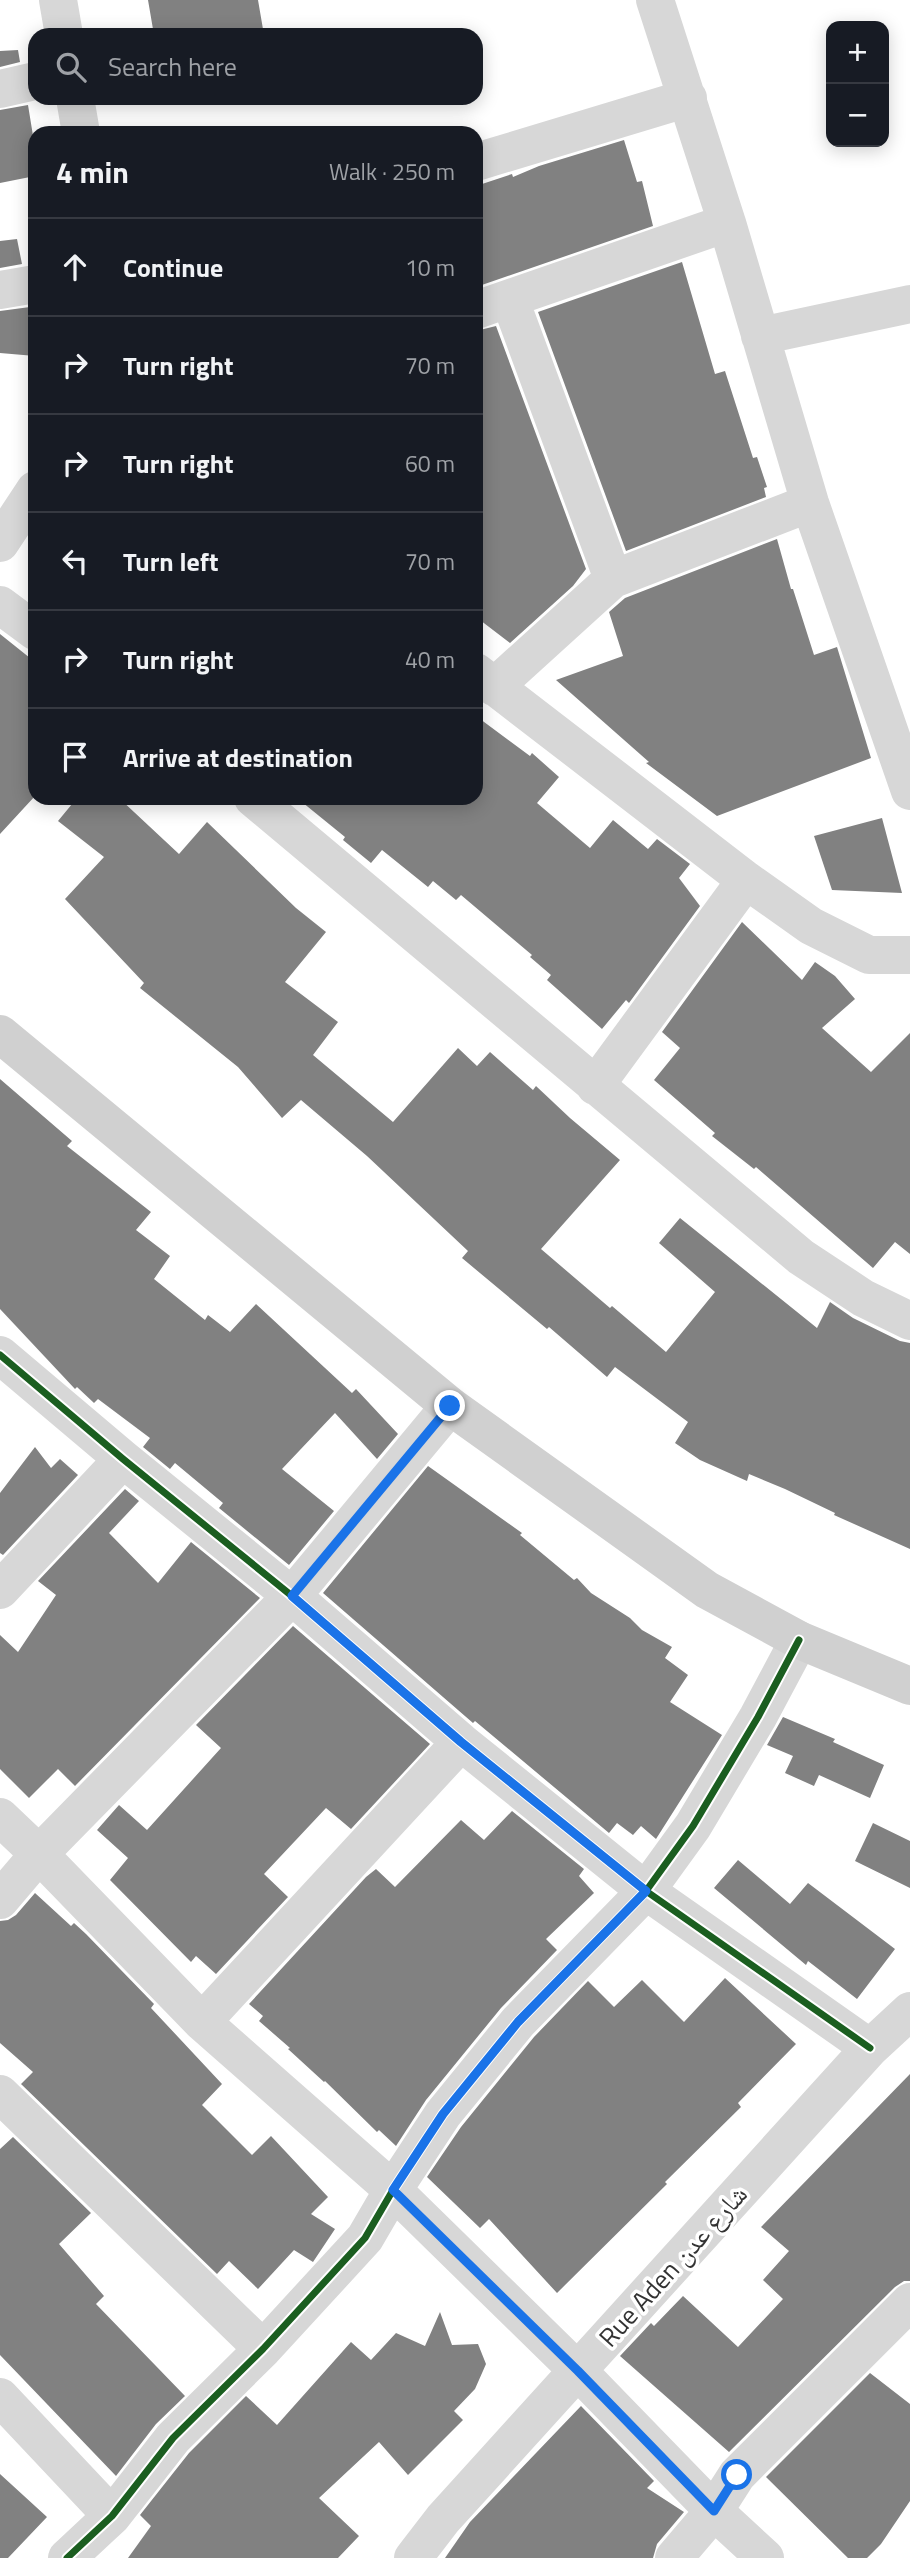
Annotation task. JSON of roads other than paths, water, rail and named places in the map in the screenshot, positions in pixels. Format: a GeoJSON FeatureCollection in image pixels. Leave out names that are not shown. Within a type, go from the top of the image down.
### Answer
{"type":"FeatureCollection","features":[{"type":"Feature","properties":{"kind":"main road"},"geometry":{"type":"LineString","coordinates":[[0,1034],[450,1406],[707,1590],[799,1640],[910,1686]]}},
{"type":"Feature","properties":{"kind":"street"},"geometry":{"type":"LineString","coordinates":[[58,0],[63,28]]}},
{"type":"Feature","properties":{"kind":"street"},"geometry":{"type":"LineString","coordinates":[[655,0],[727,223],[810,503],[910,791]]}},
{"type":"Feature","properties":{"kind":"street"},"geometry":{"type":"LineString","coordinates":[[0,89],[28,83]]}},
{"type":"Feature","properties":{"kind":"street"},"geometry":{"type":"LineString","coordinates":[[483,160],[688,98]]}},
{"type":"Feature","properties":{"kind":"street"},"geometry":{"type":"LineString","coordinates":[[76,105],[80,126]]}},
{"type":"Feature","properties":{"kind":"street"},"geometry":{"type":"LineString","coordinates":[[613,579],[493,305],[727,223]]}},
{"type":"Feature","properties":{"kind":"street"},"geometry":{"type":"LineString","coordinates":[[0,290],[28,285]]}},
{"type":"Feature","properties":{"kind":"street"},"geometry":{"type":"LineString","coordinates":[[760,336],[910,304]]}},
{"type":"Feature","properties":{"kind":"street"},"geometry":{"type":"LineString","coordinates":[[0,543],[28,501]]}},
{"type":"Feature","properties":{"kind":"street"},"geometry":{"type":"LineString","coordinates":[[810,503],[613,579],[485,680],[746,880],[811,926],[869,955],[910,955]]}},
{"type":"Feature","properties":{"kind":"street"},"geometry":{"type":"LineString","coordinates":[[0,605],[28,626]]}},
{"type":"Feature","properties":{"kind":"street"},"geometry":{"type":"LineString","coordinates":[[261,805],[801,1257],[863,1298],[910,1321]]}},
{"type":"Feature","properties":{"kind":"street"},"geometry":{"type":"LineString","coordinates":[[595,1086],[746,880]]}},
{"type":"Feature","properties":{"kind":"street"},"geometry":{"type":"LineString","coordinates":[[0,1356],[123,1460],[292,1596],[461,1742],[646,1891],[870,2048]]}},
{"type":"Feature","properties":{"kind":"street"},"geometry":{"type":"LineString","coordinates":[[0,1900],[40,1854],[292,1596],[450,1406]]}},
{"type":"Feature","properties":{"kind":"street"},"geometry":{"type":"LineString","coordinates":[[0,1590],[123,1460]]}},
{"type":"Feature","properties":{"kind":"street"},"geometry":{"type":"LineString","coordinates":[[67,2558],[112,2516],[173,2438],[263,2349],[365,2238],[443,2114],[518,2022],[646,1891],[693,1826],[758,1717],[799,1640]]}},
{"type":"Feature","properties":{"kind":"street"},"geometry":{"type":"LineString","coordinates":[[202,2022],[461,1742]]}},
{"type":"Feature","properties":{"kind":"street"},"geometry":{"type":"LineString","coordinates":[[0,1816],[202,2022],[393,2190],[578,2371],[714,2511],[765,2558]]}},
{"type":"Feature","properties":{"kind":"street","name":"Rue Aden شارع عدن"},"geometry":{"type":"LineString","coordinates":[[413,2558],[443,2519],[870,2048],[910,2011]]}},
{"type":"Feature","properties":{"kind":"street"},"geometry":{"type":"LineString","coordinates":[[0,2094],[263,2349]]}},
{"type":"Feature","properties":{"kind":"street"},"geometry":{"type":"LineString","coordinates":[[674,2558],[714,2511],[737,2475],[910,2302]]}},
{"type":"Feature","properties":{"kind":"street"},"geometry":{"type":"LineString","coordinates":[[0,2397],[112,2516]]}}]}
